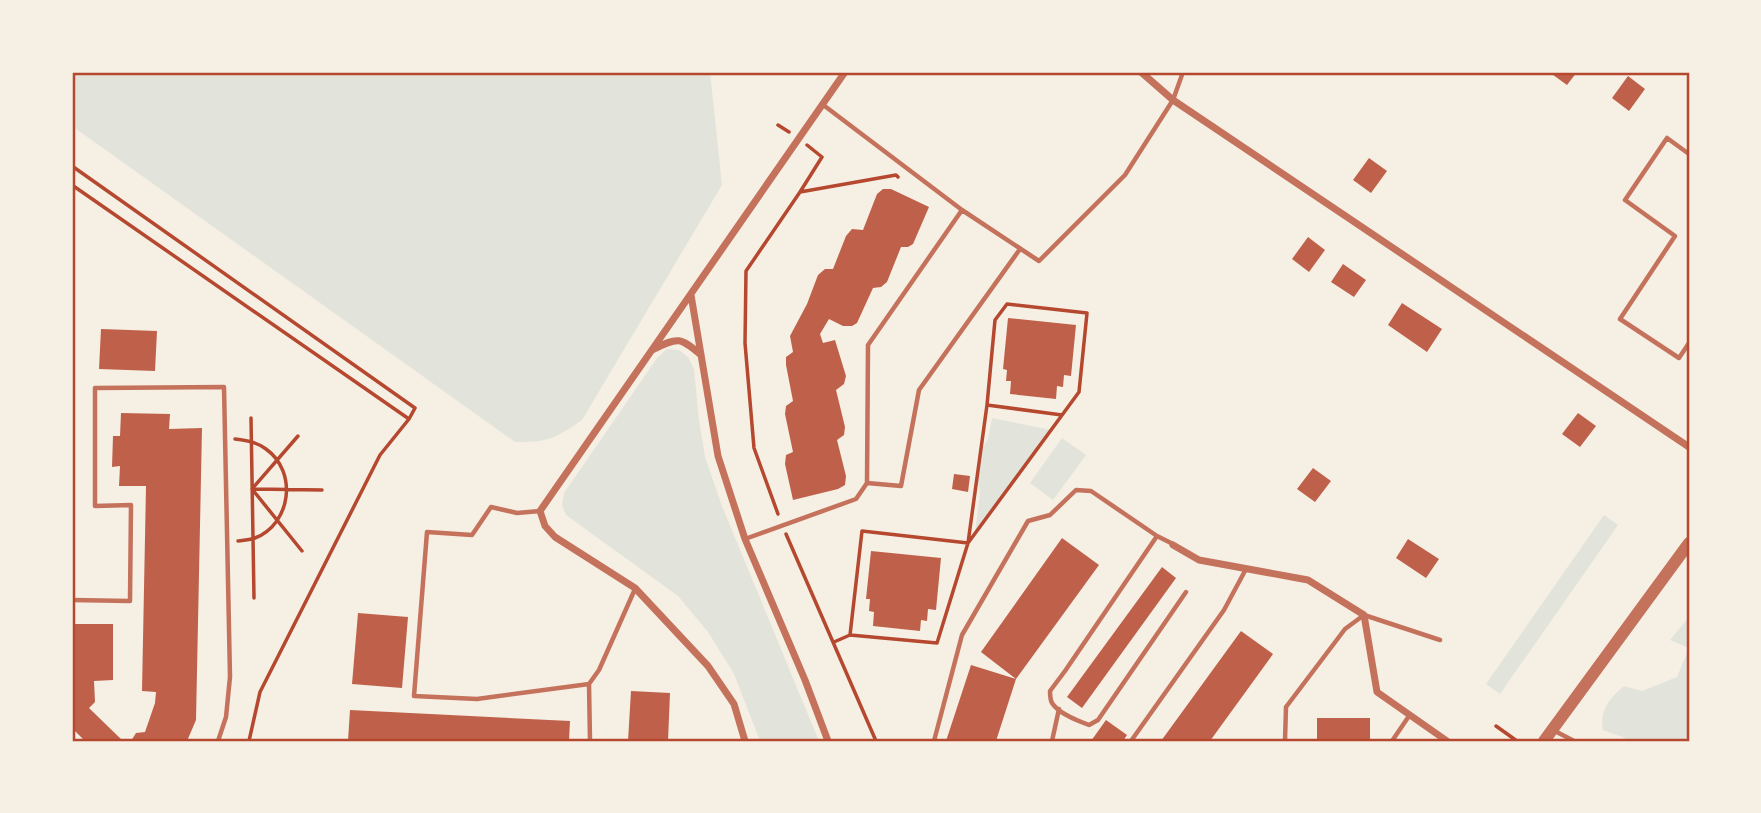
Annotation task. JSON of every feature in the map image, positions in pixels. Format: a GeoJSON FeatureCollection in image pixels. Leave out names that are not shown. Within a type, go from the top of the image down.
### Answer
{"type":"FeatureCollection","features":[{"type":"Feature","properties":{"kind":"street"},"geometry":{"type":"LineString","coordinates":[[746,741],[734,704],[708,666],[635,588],[555,537],[545,526],[540,511],[845,72]]}},
{"type":"Feature","properties":{"kind":"street"},"geometry":{"type":"LineString","coordinates":[[1141,72],[1173,100],[1689,447]]}},
{"type":"Feature","properties":{"kind":"street"},"geometry":{"type":"LineString","coordinates":[[691,295],[718,456],[745,539],[828,741]]}},
{"type":"Feature","properties":{"kind":"street"},"geometry":{"type":"LineString","coordinates":[[653,350],[673,340],[685,342],[701,356]]}},
{"type":"Feature","properties":{"kind":"street"},"geometry":{"type":"LineString","coordinates":[[1544,741],[1689,543]]}},
{"type":"Feature","properties":{"kind":"street"},"geometry":{"type":"LineString","coordinates":[[1173,545],[1199,560],[1308,580],[1364,615],[1377,692],[1447,741]]}},
{"type":"Feature","properties":{"kind":"lane"},"geometry":{"type":"LineString","coordinates":[[822,104],[962,210],[1039,261],[1125,176],[1173,100],[1183,72]]}},
{"type":"Feature","properties":{"kind":"lane"},"geometry":{"type":"LineString","coordinates":[[1689,154],[1667,138],[1625,200],[1675,236],[1620,320],[1679,358],[1689,343]]}},
{"type":"Feature","properties":{"kind":"lane"},"geometry":{"type":"LineString","coordinates":[[745,539],[856,499],[867,484],[868,345],[962,210]]}},
{"type":"Feature","properties":{"kind":"lane"},"geometry":{"type":"LineString","coordinates":[[867,484],[901,486],[919,390],[1020,249]]}},
{"type":"Feature","properties":{"kind":"lane"},"geometry":{"type":"LineString","coordinates":[[72,600],[130,601],[131,505],[94,506],[94,388],[224,387],[230,677],[226,718],[218,741]]}},
{"type":"Feature","properties":{"kind":"lane"},"geometry":{"type":"LineString","coordinates":[[934,741],[962,635],[1028,521],[1050,515],[1076,490],[1091,491],[1173,545]]}},
{"type":"Feature","properties":{"kind":"lane"},"geometry":{"type":"LineString","coordinates":[[540,511],[517,513],[491,508],[472,535],[427,532],[414,696],[477,699],[589,684]]}},
{"type":"Feature","properties":{"kind":"lane"},"geometry":{"type":"LineString","coordinates":[[1157,536],[1050,691],[1052,702],[1059,709],[1089,725],[1098,720],[1186,592]]}},
{"type":"Feature","properties":{"kind":"lane"},"geometry":{"type":"LineString","coordinates":[[1131,741],[1224,610],[1246,568]]}},
{"type":"Feature","properties":{"kind":"lane"},"geometry":{"type":"LineString","coordinates":[[590,741],[589,684],[599,670],[635,588]]}},
{"type":"Feature","properties":{"kind":"lane"},"geometry":{"type":"LineString","coordinates":[[1286,741],[1286,707],[1345,629],[1364,615],[1440,640]]}},
{"type":"Feature","properties":{"kind":"lane"},"geometry":{"type":"LineString","coordinates":[[1052,741],[1059,709]]}},
{"type":"Feature","properties":{"kind":"lane"},"geometry":{"type":"LineString","coordinates":[[1392,741],[1409,716]]}},
{"type":"Feature","properties":{"kind":"lane"},"geometry":{"type":"LineString","coordinates":[[1553,730],[1574,741]]}},
{"type":"Feature","properties":{"kind":"path"},"geometry":{"type":"LineString","coordinates":[[72,166],[415,408],[380,455],[260,692],[249,741]]}},
{"type":"Feature","properties":{"kind":"path"},"geometry":{"type":"LineString","coordinates":[[876,741],[782,526],[754,448],[745,343],[747,271],[800,192],[895,175],[905,182]]}},
{"type":"Feature","properties":{"kind":"path"},"geometry":{"type":"LineString","coordinates":[[72,186],[408,419]]}},
{"type":"Feature","properties":{"kind":"path"},"geometry":{"type":"LineString","coordinates":[[833,642],[850,635],[937,643],[968,542],[987,405],[995,320],[1007,304],[1087,313],[1079,392],[968,542]]}},
{"type":"Feature","properties":{"kind":"path"},"geometry":{"type":"LineString","coordinates":[[987,405],[1062,415]]}},
{"type":"Feature","properties":{"kind":"path"},"geometry":{"type":"LineString","coordinates":[[251,418],[254,598]]}},
{"type":"Feature","properties":{"kind":"path"},"geometry":{"type":"LineString","coordinates":[[252,489],[298,436]]}},
{"type":"Feature","properties":{"kind":"path"},"geometry":{"type":"LineString","coordinates":[[235,439],[251,441],[266,448],[285,474],[287,489],[285,506],[278,520],[267,531],[253,539],[236,541]]}},
{"type":"Feature","properties":{"kind":"path"},"geometry":{"type":"LineString","coordinates":[[252,489],[322,490]]}},
{"type":"Feature","properties":{"kind":"path"},"geometry":{"type":"LineString","coordinates":[[252,489],[302,551]]}},
{"type":"Feature","properties":{"kind":"path"},"geometry":{"type":"LineString","coordinates":[[850,635],[862,531],[968,542]]}},
{"type":"Feature","properties":{"kind":"path"},"geometry":{"type":"LineString","coordinates":[[1496,726],[1517,741]]}},
{"type":"Feature","properties":{"kind":"shaded area"},"geometry":{"type":"Polygon","coordinates":[[[72,72],[710,72],[722,185],[582,420],[551,438],[535,442],[515,442],[72,126],[72,72]]]}},
{"type":"Feature","properties":{"kind":"shaded area"},"geometry":{"type":"Polygon","coordinates":[[[667,349],[679,350],[688,357],[694,369],[705,457],[722,506],[819,741],[760,741],[734,674],[708,632],[678,596],[566,515],[562,505],[564,493],[657,358],[667,349]]]}},
{"type":"Feature","properties":{"kind":"shaded area"},"geometry":{"type":"Polygon","coordinates":[[[992,418],[1051,430],[975,533],[983,447],[988,439],[992,418]]]}},
{"type":"Feature","properties":{"kind":"shaded area"},"geometry":{"type":"Polygon","coordinates":[[[1062,438],[1086,455],[1053,500],[1030,483],[1062,438]]]}},
{"type":"Feature","properties":{"kind":"shaded area"},"geometry":{"type":"Polygon","coordinates":[[[1604,515],[1618,525],[1500,694],[1486,684],[1604,515]]]}},
{"type":"Feature","properties":{"kind":"shaded area"},"geometry":{"type":"Polygon","coordinates":[[[1689,617],[1689,648],[1670,640],[1689,617]]]}},
{"type":"Feature","properties":{"kind":"shaded area"},"geometry":{"type":"Polygon","coordinates":[[[1689,648],[1689,741],[1626,741],[1625,738],[1603,730],[1604,710],[1624,686],[1642,691],[1677,677],[1689,648]]]}},
{"type":"Feature","properties":{"kind":"building"},"geometry":{"type":"Polygon","coordinates":[[[1549,72],[1577,72],[1567,85],[1549,72]]]}},
{"type":"Feature","properties":{"kind":"building"},"geometry":{"type":"Polygon","coordinates":[[[1628,76],[1645,89],[1629,111],[1612,98],[1628,76]]]}},
{"type":"Feature","properties":{"kind":"building"},"geometry":{"type":"Polygon","coordinates":[[[1369,158],[1387,171],[1371,193],[1353,180],[1369,158]]]}},
{"type":"Feature","properties":{"kind":"building"},"geometry":{"type":"Polygon","coordinates":[[[883,189],[891,189],[929,207],[913,244],[901,247],[887,282],[881,287],[873,288],[857,323],[843,326],[829,319],[820,334],[823,343],[835,340],[846,376],[844,384],[836,390],[845,427],[844,435],[837,440],[846,476],[845,485],[793,500],[785,464],[786,455],[793,452],[785,414],[786,406],[793,401],[786,365],[786,357],[793,352],[790,336],[807,304],[818,275],[825,269],[833,269],[846,236],[852,229],[863,230],[877,194],[883,189]]]}},
{"type":"Feature","properties":{"kind":"building"},"geometry":{"type":"Polygon","coordinates":[[[1308,237],[1325,250],[1309,272],[1292,259],[1308,237]]]}},
{"type":"Feature","properties":{"kind":"building"},"geometry":{"type":"Polygon","coordinates":[[[1343,264],[1366,280],[1354,297],[1331,282],[1343,264]]]}},
{"type":"Feature","properties":{"kind":"building"},"geometry":{"type":"Polygon","coordinates":[[[1402,303],[1442,329],[1427,352],[1388,325],[1402,303]]]}},
{"type":"Feature","properties":{"kind":"building"},"geometry":{"type":"Polygon","coordinates":[[[1008,318],[1076,325],[1071,376],[1064,375],[1063,387],[1057,386],[1056,399],[1010,394],[1011,381],[1006,381],[1007,370],[1003,369],[1008,318]]]}},
{"type":"Feature","properties":{"kind":"building"},"geometry":{"type":"Polygon","coordinates":[[[101,329],[157,331],[155,371],[99,369],[101,329]]]}},
{"type":"Feature","properties":{"kind":"building"},"geometry":{"type":"Polygon","coordinates":[[[121,413],[170,414],[169,429],[202,428],[196,720],[187,741],[131,741],[136,733],[145,732],[156,692],[142,691],[146,486],[119,486],[120,466],[112,467],[113,436],[120,436],[121,413]]]}},
{"type":"Feature","properties":{"kind":"building"},"geometry":{"type":"Polygon","coordinates":[[[1578,413],[1596,426],[1580,447],[1562,434],[1578,413]]]}},
{"type":"Feature","properties":{"kind":"building"},"geometry":{"type":"Polygon","coordinates":[[[1313,468],[1331,481],[1315,502],[1297,489],[1313,468]]]}},
{"type":"Feature","properties":{"kind":"building"},"geometry":{"type":"Polygon","coordinates":[[[954,474],[970,476],[968,492],[952,489],[954,474]]]}},
{"type":"Feature","properties":{"kind":"building"},"geometry":{"type":"Polygon","coordinates":[[[1062,538],[1099,565],[1016,679],[981,652],[1062,538]]]}},
{"type":"Feature","properties":{"kind":"building"},"geometry":{"type":"Polygon","coordinates":[[[1408,539],[1439,559],[1426,578],[1396,558],[1408,539]]]}},
{"type":"Feature","properties":{"kind":"building"},"geometry":{"type":"Polygon","coordinates":[[[871,551],[941,558],[936,610],[928,609],[927,621],[921,620],[920,631],[873,626],[874,612],[869,611],[870,599],[866,599],[871,551]]]}},
{"type":"Feature","properties":{"kind":"building"},"geometry":{"type":"Polygon","coordinates":[[[1162,567],[1176,578],[1082,708],[1067,697],[1162,567]]]}},
{"type":"Feature","properties":{"kind":"building"},"geometry":{"type":"Polygon","coordinates":[[[358,613],[408,617],[402,688],[352,684],[358,613]]]}},
{"type":"Feature","properties":{"kind":"building"},"geometry":{"type":"Polygon","coordinates":[[[72,624],[113,624],[113,680],[94,681],[95,702],[89,708],[123,741],[85,741],[72,728],[72,624]]]}},
{"type":"Feature","properties":{"kind":"building"},"geometry":{"type":"Polygon","coordinates":[[[1241,631],[1273,654],[1210,741],[1161,741],[1241,631]]]}},
{"type":"Feature","properties":{"kind":"building"},"geometry":{"type":"Polygon","coordinates":[[[971,665],[1016,679],[996,741],[946,741],[971,665]]]}},
{"type":"Feature","properties":{"kind":"building"},"geometry":{"type":"Polygon","coordinates":[[[631,691],[670,693],[668,741],[628,741],[631,691]]]}},
{"type":"Feature","properties":{"kind":"building"},"geometry":{"type":"Polygon","coordinates":[[[350,710],[570,721],[569,741],[348,741],[350,710]]]}},
{"type":"Feature","properties":{"kind":"building"},"geometry":{"type":"Polygon","coordinates":[[[1317,718],[1370,718],[1370,741],[1317,741],[1317,718]]]}},
{"type":"Feature","properties":{"kind":"building"},"geometry":{"type":"Polygon","coordinates":[[[1106,720],[1127,735],[1123,741],[1091,741],[1106,720]]]}}]}
